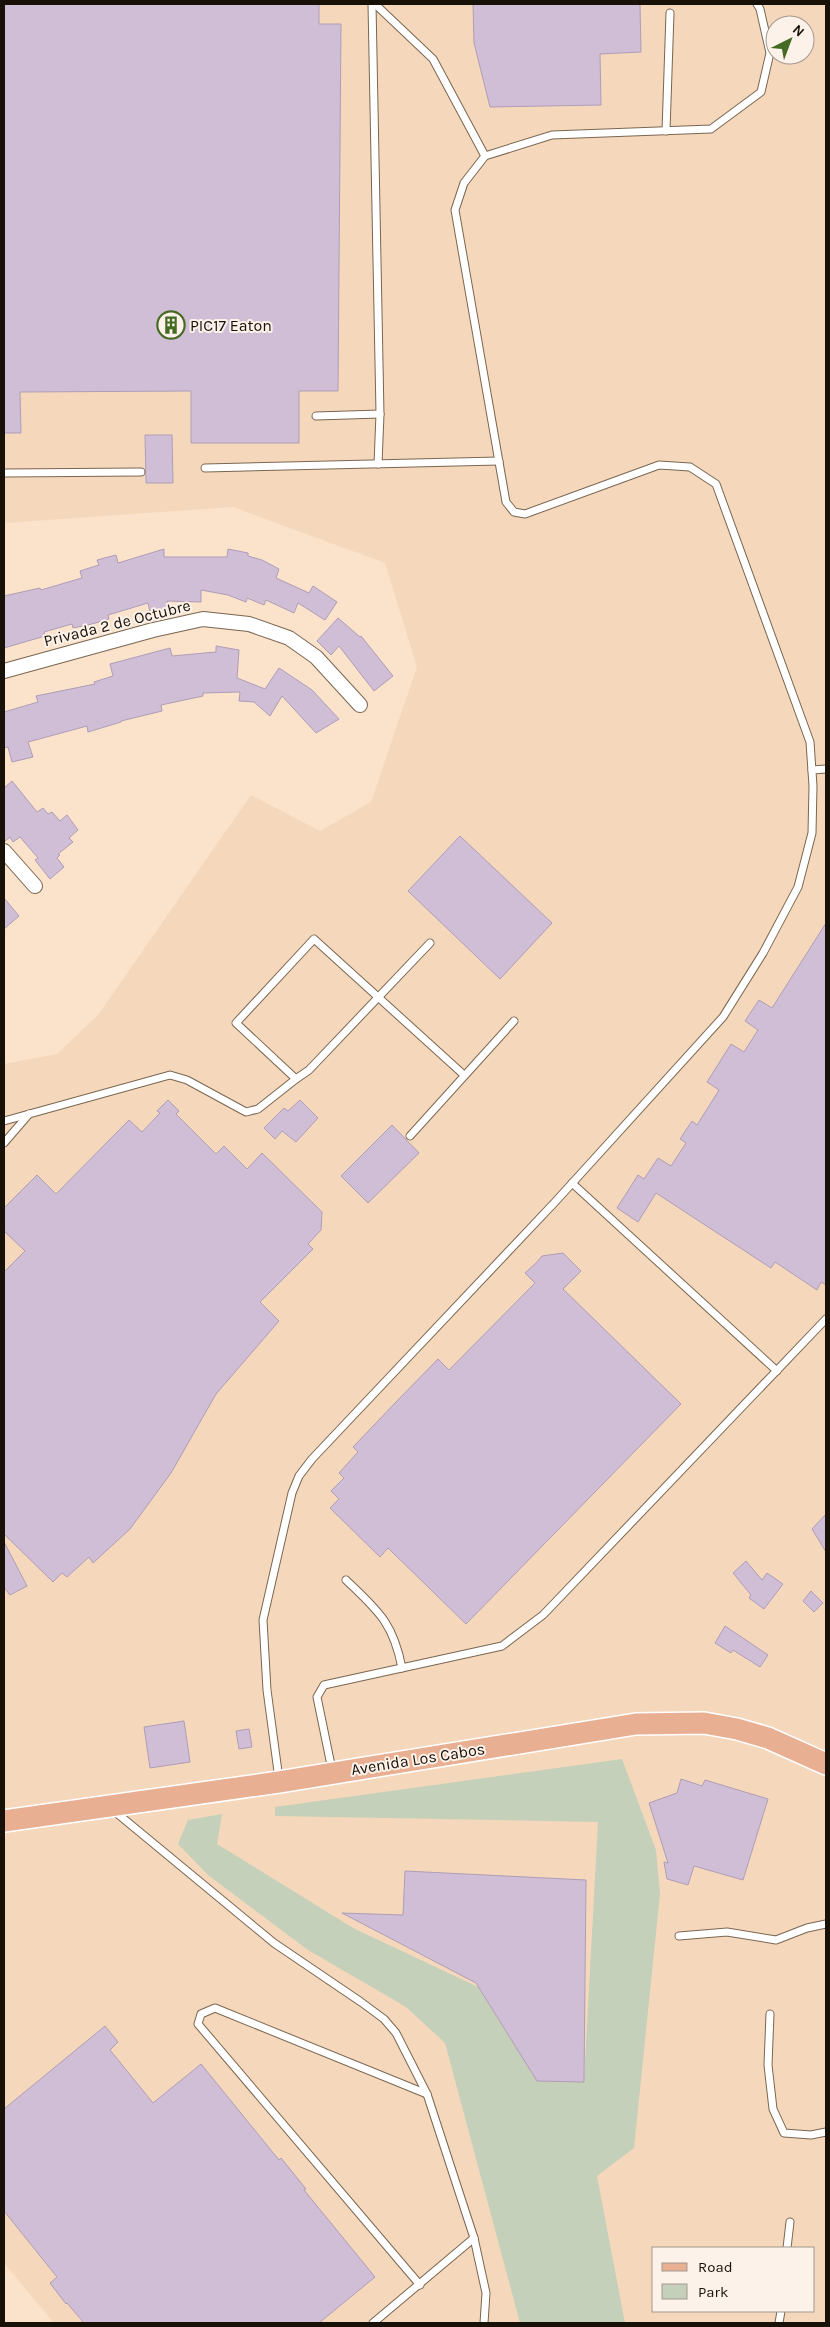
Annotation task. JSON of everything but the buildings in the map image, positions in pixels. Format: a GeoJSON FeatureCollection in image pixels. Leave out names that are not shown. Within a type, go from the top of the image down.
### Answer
{"type":"FeatureCollection","features":[{"type":"Feature","properties":{"kind":"main road","name":"Avenida Los Cabos"},"geometry":{"type":"LineString","coordinates":[[4,1821],[279,1782],[636,1724],[704,1724],[737,1729],[768,1738],[826,1764]]}},
{"type":"Feature","properties":{"kind":"street","name":"Privada 2 de Octubre"},"geometry":{"type":"LineString","coordinates":[[4,671],[152,630],[203,620],[249,624],[288,638],[316,657],[360,705]]}},
{"type":"Feature","properties":{"kind":"street"},"geometry":{"type":"LineString","coordinates":[[4,851],[35,886]]}},
{"type":"Feature","properties":{"kind":"lane"},"geometry":{"type":"LineString","coordinates":[[374,4],[433,59],[485,156]]}},
{"type":"Feature","properties":{"kind":"lane"},"geometry":{"type":"LineString","coordinates":[[374,4],[380,414],[378,464]]}},
{"type":"Feature","properties":{"kind":"lane"},"geometry":{"type":"LineString","coordinates":[[279,1782],[267,1690],[263,1620],[292,1493],[299,1476],[312,1458],[572,1183],[723,1016],[763,953],[798,887],[812,833],[810,742],[716,484],[690,467],[659,466],[524,514],[514,512],[506,502],[455,210],[464,182],[485,156],[552,135],[711,129],[762,92],[770,53],[757,4]]}},
{"type":"Feature","properties":{"kind":"lane"},"geometry":{"type":"LineString","coordinates":[[666,131],[670,14]]}},
{"type":"Feature","properties":{"kind":"lane"},"geometry":{"type":"LineString","coordinates":[[316,416],[380,414]]}},
{"type":"Feature","properties":{"kind":"lane"},"geometry":{"type":"LineString","coordinates":[[205,468],[499,461]]}},
{"type":"Feature","properties":{"kind":"lane"},"geometry":{"type":"LineString","coordinates":[[4,473],[141,472]]}},
{"type":"Feature","properties":{"kind":"lane"},"geometry":{"type":"LineString","coordinates":[[812,770],[826,769]]}},
{"type":"Feature","properties":{"kind":"lane"},"geometry":{"type":"LineString","coordinates":[[296,1079],[236,1023],[314,939],[464,1075]]}},
{"type":"Feature","properties":{"kind":"lane"},"geometry":{"type":"LineString","coordinates":[[4,1121],[170,1075],[188,1080],[246,1112],[258,1109],[309,1070],[430,943]]}},
{"type":"Feature","properties":{"kind":"lane"},"geometry":{"type":"LineString","coordinates":[[410,1136],[514,1021]]}},
{"type":"Feature","properties":{"kind":"lane"},"geometry":{"type":"LineString","coordinates":[[4,1142],[30,1114]]}},
{"type":"Feature","properties":{"kind":"lane"},"geometry":{"type":"LineString","coordinates":[[572,1183],[778,1371]]}},
{"type":"Feature","properties":{"kind":"lane"},"geometry":{"type":"LineString","coordinates":[[332,1773],[317,1697],[324,1685],[502,1646],[543,1615],[826,1319]]}},
{"type":"Feature","properties":{"kind":"lane"},"geometry":{"type":"LineString","coordinates":[[346,1580],[387,1623],[398,1644],[402,1668]]}},
{"type":"Feature","properties":{"kind":"lane"},"geometry":{"type":"LineString","coordinates":[[109,1807],[274,1943],[384,2019],[396,2033],[427,2094],[474,2238],[486,2292],[484,2323]]}},
{"type":"Feature","properties":{"kind":"lane"},"geometry":{"type":"LineString","coordinates":[[679,1936],[727,1932],[776,1940],[807,1928],[826,1924]]}},
{"type":"Feature","properties":{"kind":"lane"},"geometry":{"type":"LineString","coordinates":[[420,2285],[198,2024],[201,2014],[215,2008],[427,2094]]}},
{"type":"Feature","properties":{"kind":"lane"},"geometry":{"type":"LineString","coordinates":[[770,2014],[768,2065],[773,2109],[784,2133],[811,2135],[826,2132]]}},
{"type":"Feature","properties":{"kind":"lane"},"geometry":{"type":"LineString","coordinates":[[787,2247],[790,2222]]}},
{"type":"Feature","properties":{"kind":"lane"},"geometry":{"type":"LineString","coordinates":[[373,2323],[474,2238]]}},
{"type":"Feature","properties":{"kind":"shaded area"},"geometry":{"type":"Polygon","coordinates":[[[4,4],[826,4],[826,2323],[54,2323],[4,2263],[4,1064],[57,1054],[98,1015],[251,795],[320,831],[371,802],[417,667],[385,563],[233,507],[4,523],[4,4]]]}},
{"type":"Feature","properties":{"kind":"green space"},"geometry":{"type":"Polygon","coordinates":[[[622,1759],[656,1850],[660,1894],[634,2148],[597,2176],[625,2323],[520,2323],[445,2043],[406,2007],[308,1950],[208,1875],[178,1844],[188,1820],[222,1814],[217,1844],[353,1928],[478,1987],[537,2081],[584,2082],[598,1822],[275,1816],[275,1807],[622,1759]]]}},
{"type":"Feature","properties":{"kind":"place","name":"PIC17 Eaton"},"geometry":{"type":"Point","coordinates":[171,325]}}]}
